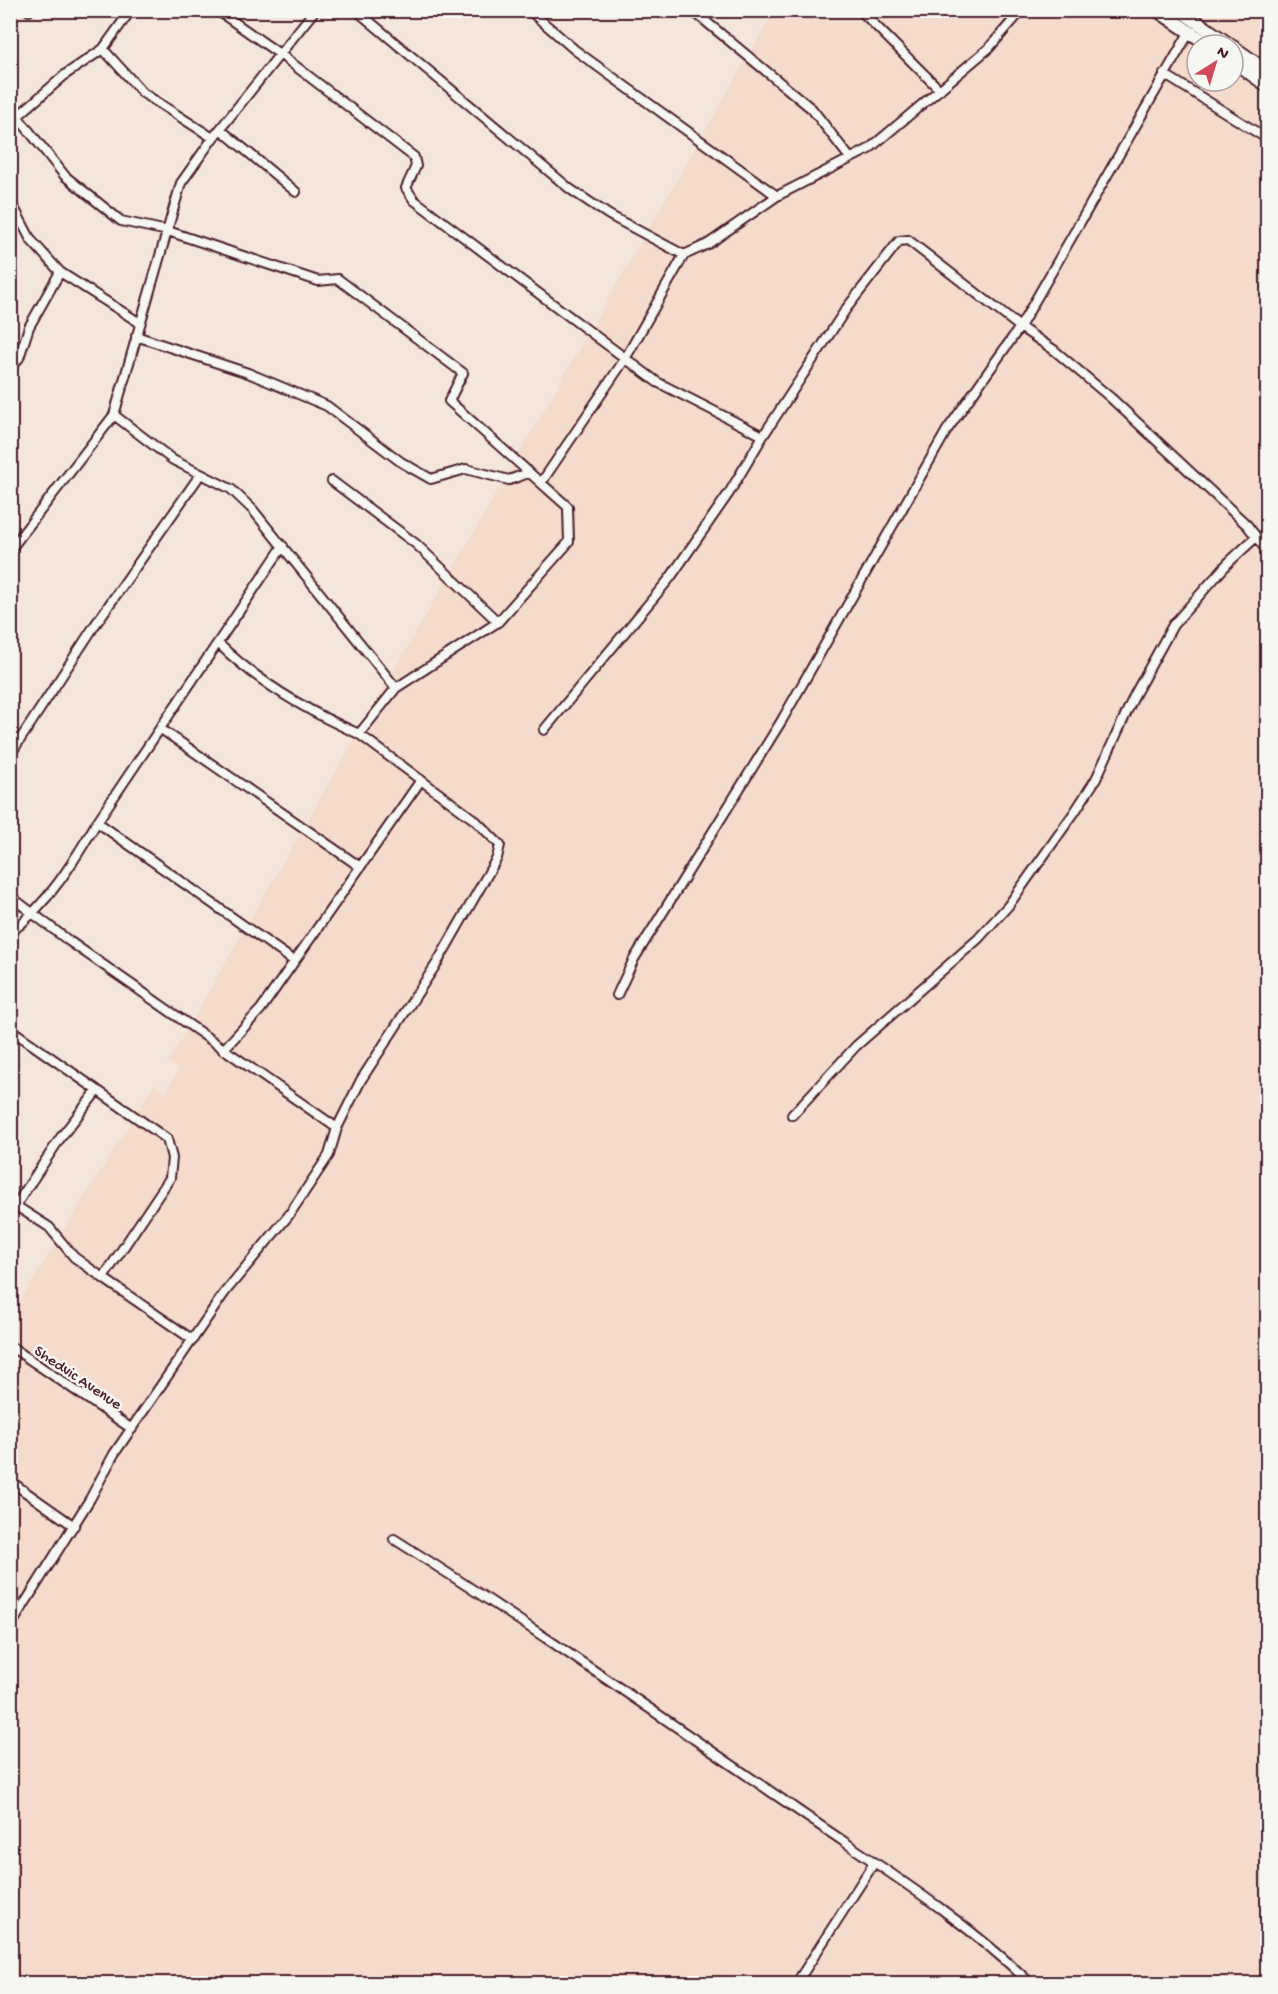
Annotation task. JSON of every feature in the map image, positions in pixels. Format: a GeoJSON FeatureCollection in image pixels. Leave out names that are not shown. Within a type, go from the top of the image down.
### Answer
{"type":"FeatureCollection","features":[{"type":"Feature","properties":{"kind":"highway"},"geometry":{"type":"LineString","coordinates":[[1157,10],[1193,33]]}},
{"type":"Feature","properties":{"kind":"highway"},"geometry":{"type":"LineString","coordinates":[[1180,10],[1213,33]]}},
{"type":"Feature","properties":{"kind":"highway"},"geometry":{"type":"LineString","coordinates":[[1245,55],[1268,72]]}},
{"type":"Feature","properties":{"kind":"highway"},"geometry":{"type":"LineString","coordinates":[[1245,70],[1268,86]]}},
{"type":"Feature","properties":{"kind":"street"},"geometry":{"type":"LineString","coordinates":[[10,123],[66,74],[103,49],[131,10]]}},
{"type":"Feature","properties":{"kind":"street"},"geometry":{"type":"LineString","coordinates":[[217,10],[281,55],[414,157],[416,166],[406,188],[414,200],[657,382],[763,436]]}},
{"type":"Feature","properties":{"kind":"street"},"geometry":{"type":"LineString","coordinates":[[10,550],[114,415],[181,183],[213,138],[315,10]]}},
{"type":"Feature","properties":{"kind":"street"},"geometry":{"type":"LineString","coordinates":[[356,10],[570,189],[609,215],[684,255]]}},
{"type":"Feature","properties":{"kind":"street"},"geometry":{"type":"LineString","coordinates":[[529,10],[621,84],[777,196]]}},
{"type":"Feature","properties":{"kind":"street"},"geometry":{"type":"LineString","coordinates":[[692,10],[812,109],[850,158]]}},
{"type":"Feature","properties":{"kind":"street"},"geometry":{"type":"LineString","coordinates":[[860,10],[940,90]]}},
{"type":"Feature","properties":{"kind":"street"},"geometry":{"type":"LineString","coordinates":[[541,483],[625,359],[684,255],[708,244],[777,196],[869,149],[989,48],[1022,10]]}},
{"type":"Feature","properties":{"kind":"street"},"geometry":{"type":"LineString","coordinates":[[617,996],[634,960],[782,720],[946,430],[1020,327],[1190,31]]}},
{"type":"Feature","properties":{"kind":"street"},"geometry":{"type":"LineString","coordinates":[[103,49],[143,93],[213,138]]}},
{"type":"Feature","properties":{"kind":"street"},"geometry":{"type":"LineString","coordinates":[[1164,74],[1266,138]]}},
{"type":"Feature","properties":{"kind":"street"},"geometry":{"type":"LineString","coordinates":[[17,117],[65,176],[121,221],[168,231],[318,281],[338,279],[463,373],[449,401],[568,507],[569,542],[498,622],[396,688],[359,734]]}},
{"type":"Feature","properties":{"kind":"street"},"geometry":{"type":"LineString","coordinates":[[220,129],[296,192]]}},
{"type":"Feature","properties":{"kind":"street"},"geometry":{"type":"LineString","coordinates":[[10,200],[31,240],[60,272],[140,323]]}},
{"type":"Feature","properties":{"kind":"street"},"geometry":{"type":"LineString","coordinates":[[544,730],[670,578],[729,493],[763,436],[846,309],[899,241],[908,240],[1020,327],[1054,350],[1111,398],[1208,486],[1268,552]]}},
{"type":"Feature","properties":{"kind":"street"},"geometry":{"type":"LineString","coordinates":[[10,369],[19,358],[29,327],[60,272]]}},
{"type":"Feature","properties":{"kind":"street"},"geometry":{"type":"LineString","coordinates":[[136,336],[248,373],[327,406],[401,462],[431,479],[466,469],[509,480],[528,473]]}},
{"type":"Feature","properties":{"kind":"street"},"geometry":{"type":"LineString","coordinates":[[10,353],[19,358]]}},
{"type":"Feature","properties":{"kind":"street"},"geometry":{"type":"LineString","coordinates":[[114,415],[173,460],[231,489],[253,510],[396,688]]}},
{"type":"Feature","properties":{"kind":"street"},"geometry":{"type":"LineString","coordinates":[[10,754],[95,625],[200,475]]}},
{"type":"Feature","properties":{"kind":"street"},"geometry":{"type":"LineString","coordinates":[[332,481],[416,544],[498,622]]}},
{"type":"Feature","properties":{"kind":"street"},"geometry":{"type":"LineString","coordinates":[[792,1115],[856,1046],[978,939],[1008,906],[1049,851],[1096,778],[1135,694],[1173,625],[1228,563],[1256,537]]}},
{"type":"Feature","properties":{"kind":"street"},"geometry":{"type":"LineString","coordinates":[[10,933],[34,915],[77,856],[97,822],[219,644],[282,546]]}},
{"type":"Feature","properties":{"kind":"street"},"geometry":{"type":"LineString","coordinates":[[10,1627],[74,1526],[114,1454],[225,1292],[289,1215],[329,1155],[337,1128],[361,1080],[467,914],[497,858],[500,845],[476,821],[359,734],[328,721],[241,665],[219,644]]}},
{"type":"Feature","properties":{"kind":"street"},"geometry":{"type":"LineString","coordinates":[[160,729],[359,866]]}},
{"type":"Feature","properties":{"kind":"street"},"geometry":{"type":"LineString","coordinates":[[224,1050],[261,1009],[421,780]]}},
{"type":"Feature","properties":{"kind":"street"},"geometry":{"type":"LineString","coordinates":[[97,822],[294,961]]}},
{"type":"Feature","properties":{"kind":"street"},"geometry":{"type":"LineString","coordinates":[[10,896],[337,1128]]}},
{"type":"Feature","properties":{"kind":"street"},"geometry":{"type":"LineString","coordinates":[[10,1029],[167,1139],[172,1158],[171,1178],[103,1278]]}},
{"type":"Feature","properties":{"kind":"street"},"geometry":{"type":"LineString","coordinates":[[10,1214],[61,1137],[97,1091]]}},
{"type":"Feature","properties":{"kind":"street"},"geometry":{"type":"LineString","coordinates":[[16,1206],[49,1227],[74,1257],[193,1340]]}},
{"type":"Feature","properties":{"kind":"street","name":"Shedvic Avenue"},"geometry":{"type":"LineString","coordinates":[[10,1346],[132,1429]]}},
{"type":"Feature","properties":{"kind":"street"},"geometry":{"type":"LineString","coordinates":[[10,1481],[74,1526]]}},
{"type":"Feature","properties":{"kind":"street"},"geometry":{"type":"LineString","coordinates":[[394,1539],[498,1605],[924,1896],[999,1953],[1031,1983]]}},
{"type":"Feature","properties":{"kind":"street"},"geometry":{"type":"LineString","coordinates":[[796,1983],[874,1863]]}},
{"type":"Feature","properties":{"kind":"shaded area"},"geometry":{"type":"Polygon","coordinates":[[[774,11],[1267,11],[1267,1983],[11,1983],[10,1317],[154,1085],[165,1092],[179,1069],[168,1062],[774,11]]]}}]}
